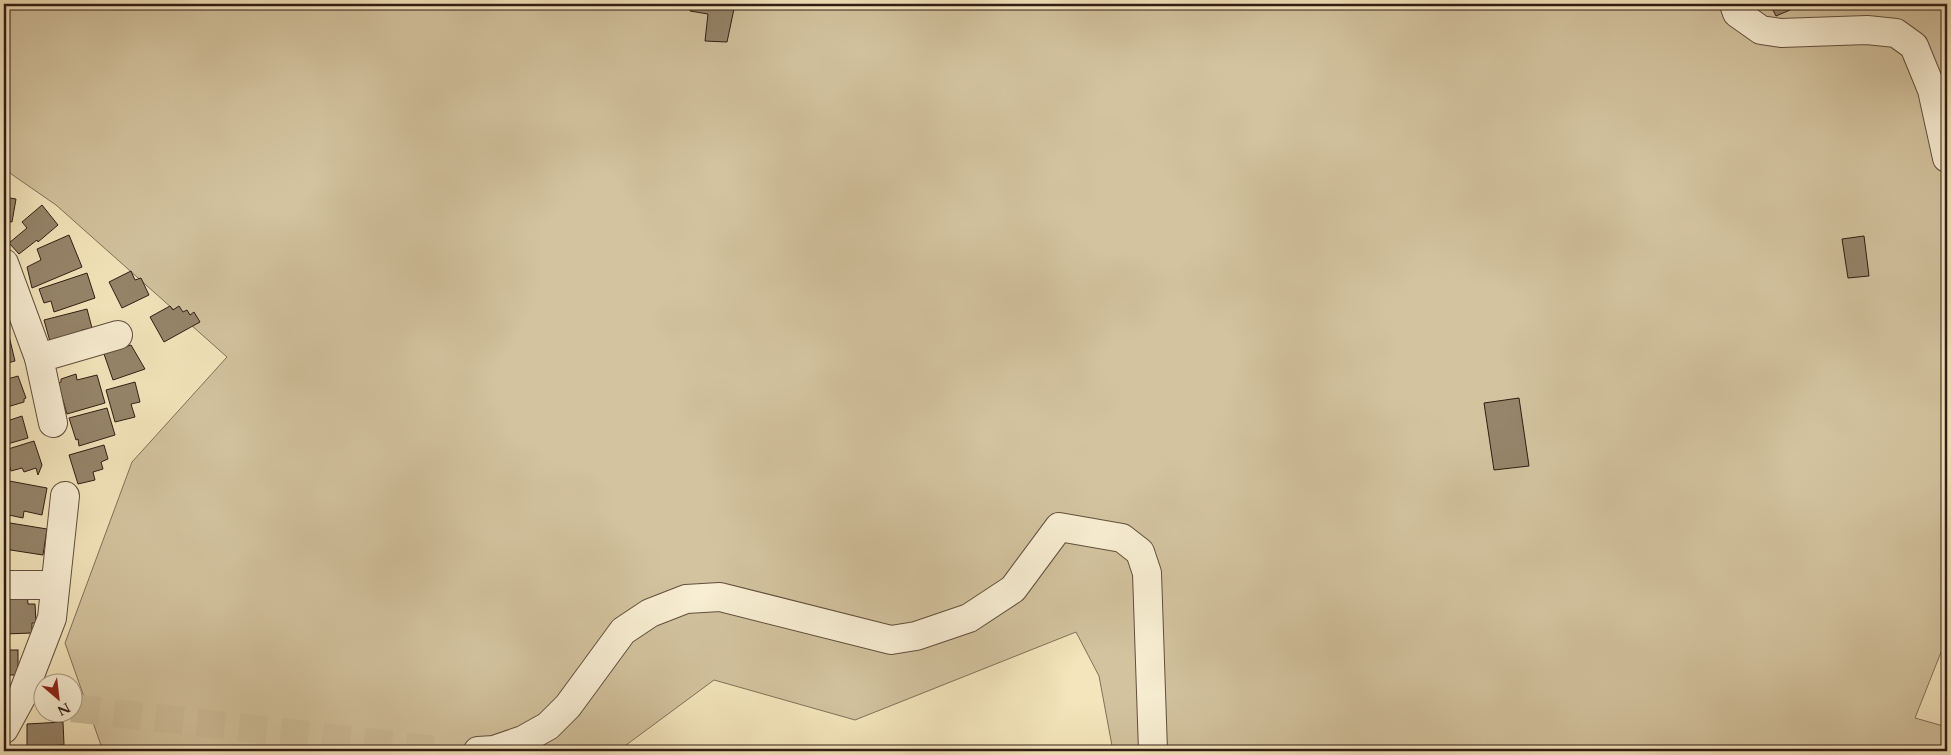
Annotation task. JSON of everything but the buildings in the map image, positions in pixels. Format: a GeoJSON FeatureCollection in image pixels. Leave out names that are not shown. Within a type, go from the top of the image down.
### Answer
{"type":"FeatureCollection","features":[{"type":"Feature","properties":{"kind":"street"},"geometry":{"type":"LineString","coordinates":[[1734,4],[1737,13],[1761,30],[1781,33],[1867,30],[1896,32],[1914,46],[1932,90],[1947,158]]}},
{"type":"Feature","properties":{"kind":"street"},"geometry":{"type":"LineString","coordinates":[[4,263],[39,358],[53,423]]}},
{"type":"Feature","properties":{"kind":"street"},"geometry":{"type":"LineString","coordinates":[[39,358],[118,335]]}},
{"type":"Feature","properties":{"kind":"street"},"geometry":{"type":"LineString","coordinates":[[38,672],[52,618],[65,496]]}},
{"type":"Feature","properties":{"kind":"street"},"geometry":{"type":"LineString","coordinates":[[478,751],[494,750],[523,740],[548,726],[568,706],[623,632],[650,612],[686,599],[720,597],[892,640],[916,636],[969,618],[1013,589],[1059,527],[1122,538],[1140,552],[1147,573],[1153,751]]}},
{"type":"Feature","properties":{"kind":"street"},"geometry":{"type":"LineString","coordinates":[[4,585],[55,585]]}},
{"type":"Feature","properties":{"kind":"street"},"geometry":{"type":"LineString","coordinates":[[4,729],[32,698]]}},
{"type":"Feature","properties":{"kind":"shaded area"},"geometry":{"type":"Polygon","coordinates":[[[4,4],[1947,4],[1947,637],[1915,718],[1947,727],[1947,751],[1113,751],[1099,676],[1076,632],[855,720],[714,680],[618,751],[103,751],[82,691],[82,672],[75,672],[65,643],[132,462],[227,357],[56,205],[4,169],[4,4]]]}},
{"type":"Feature","properties":{"kind":"tunnel"},"geometry":{"type":"LineString","coordinates":[[82,709],[445,751]]}}]}
